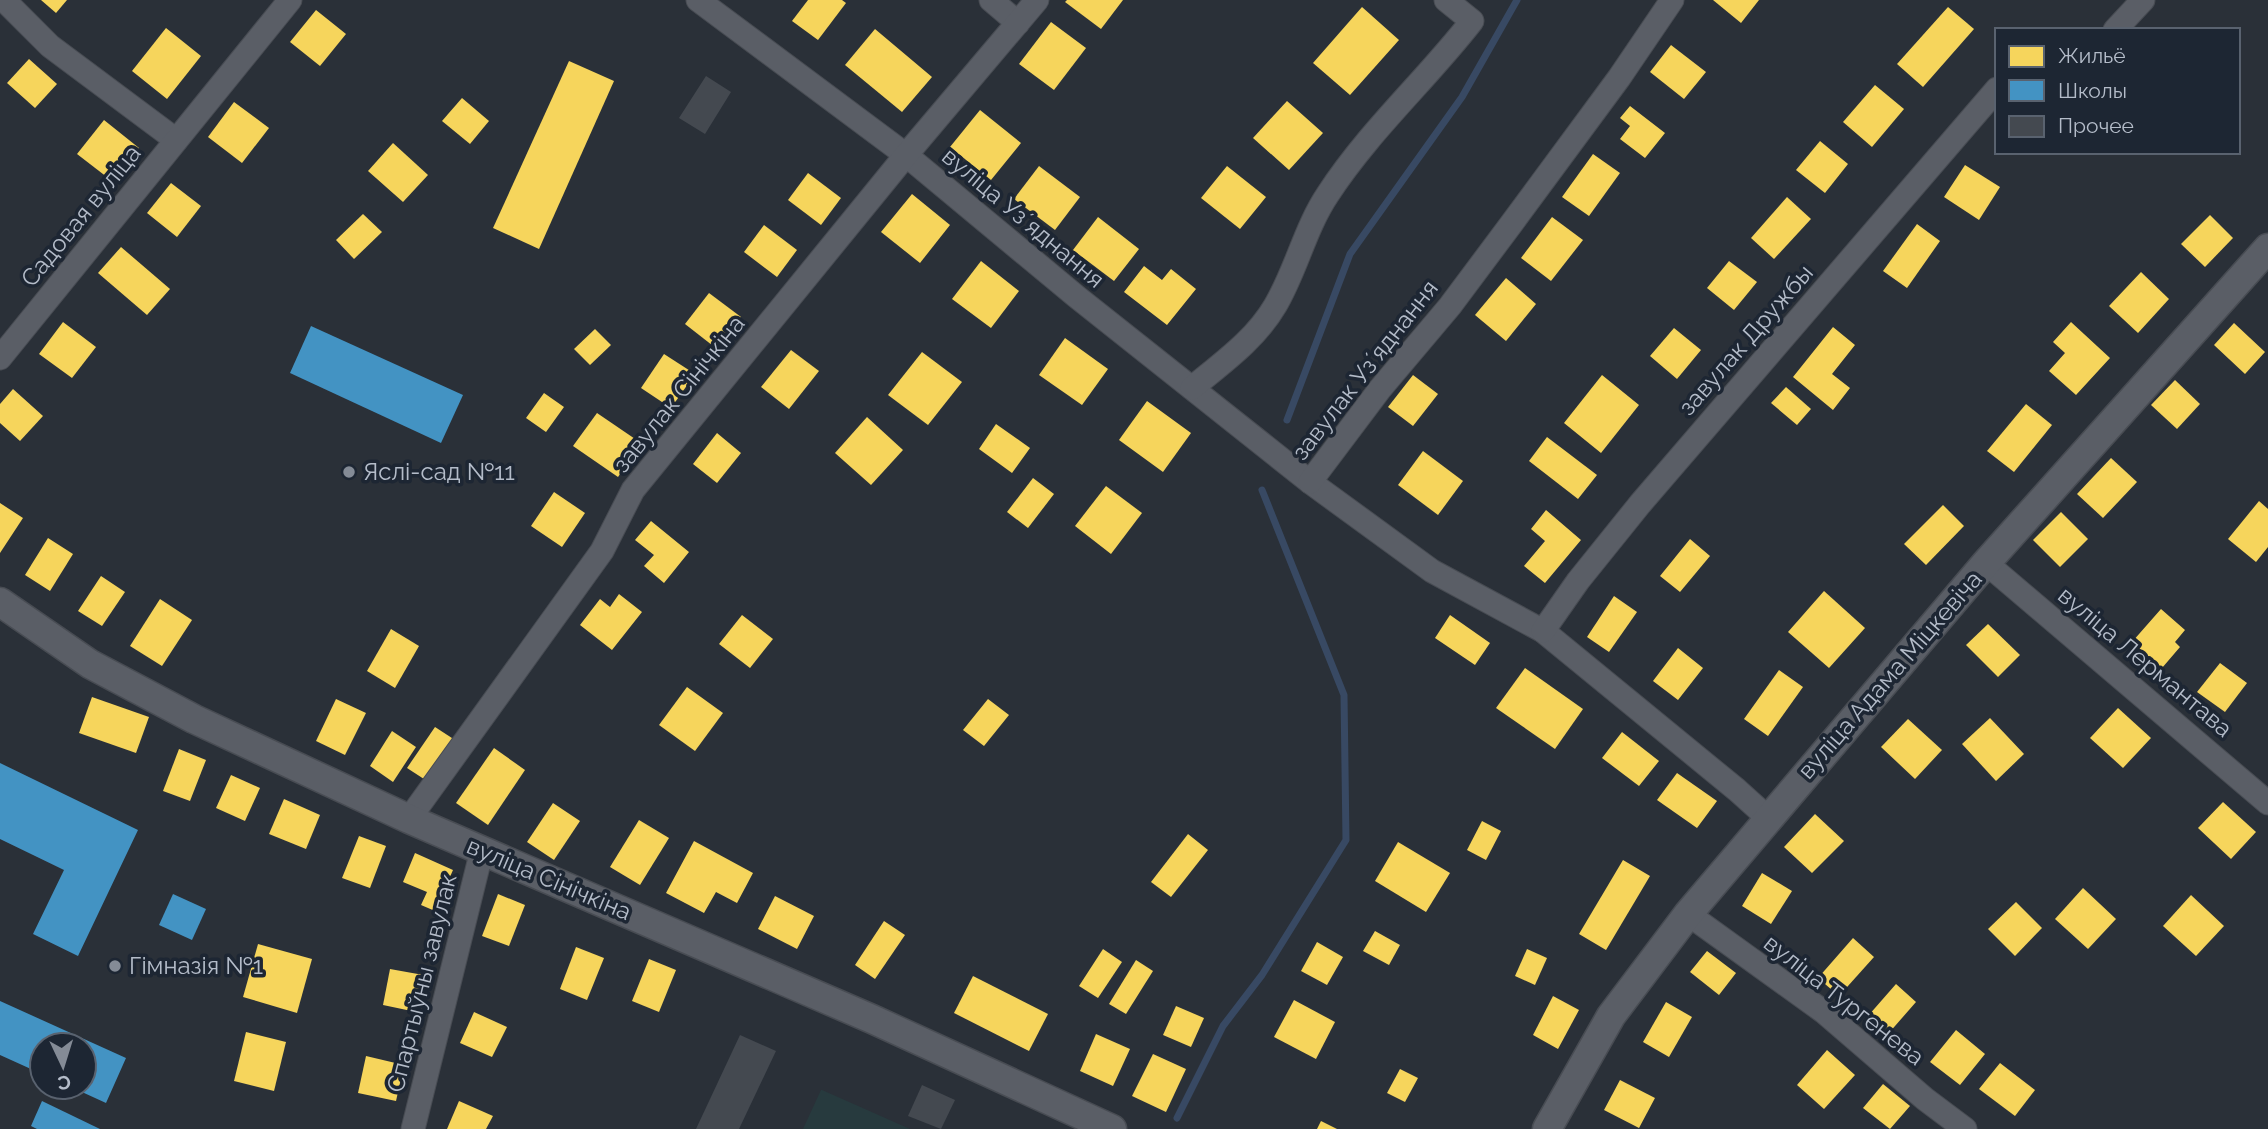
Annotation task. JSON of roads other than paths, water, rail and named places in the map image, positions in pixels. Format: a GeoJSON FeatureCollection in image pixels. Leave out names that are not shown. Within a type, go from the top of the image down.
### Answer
{"type":"FeatureCollection","features":[{"type":"Feature","properties":{"kind":"street","name":"Садовая вуліца"},"geometry":{"type":"LineString","coordinates":[[4,0],[50,46],[176,140]]}},
{"type":"Feature","properties":{"kind":"street","name":"Садовая вуліца"},"geometry":{"type":"LineString","coordinates":[[0,358],[290,0]]}},
{"type":"Feature","properties":{"kind":"street","name":"вуліца Узʼяднання"},"geometry":{"type":"LineString","coordinates":[[698,0],[906,155],[1077,297],[1310,482]]}},
{"type":"Feature","properties":{"kind":"street"},"geometry":{"type":"LineString","coordinates":[[991,0],[1018,23]]}},
{"type":"Feature","properties":{"kind":"street","name":"завулак Сінічкіна"},"geometry":{"type":"LineString","coordinates":[[409,818],[602,551],[633,490],[906,155],[1037,0]]}},
{"type":"Feature","properties":{"kind":"street"},"geometry":{"type":"LineString","coordinates":[[1192,388],[1255,335],[1276,304],[1326,196],[1366,143],[1448,53],[1472,21],[1446,0]]}},
{"type":"Feature","properties":{"kind":"street","name":"завулак Узʼяднання"},"geometry":{"type":"LineString","coordinates":[[1672,0],[1619,78],[1450,306],[1380,388],[1310,482],[1432,571],[1542,631],[1768,818]]}},
{"type":"Feature","properties":{"kind":"street"},"geometry":{"type":"LineString","coordinates":[[2117,28],[2143,0]]}},
{"type":"Feature","properties":{"kind":"street","name":"завулак Дружбы"},"geometry":{"type":"LineString","coordinates":[[1542,631],[1640,504],[1995,91]]}},
{"type":"Feature","properties":{"kind":"street","name":"вуліца Адама Міцкевіча"},"geometry":{"type":"LineString","coordinates":[[1547,1129],[1611,1016],[1688,914],[1986,563],[2268,248]]}},
{"type":"Feature","properties":{"kind":"street","name":"вуліца Лермантава"},"geometry":{"type":"LineString","coordinates":[[1986,563],[2268,803]]}},
{"type":"Feature","properties":{"kind":"street","name":"вуліца Сінічкіна"},"geometry":{"type":"LineString","coordinates":[[0,602],[90,664],[194,719],[409,818],[872,1019],[1112,1129]]}},
{"type":"Feature","properties":{"kind":"street","name":"Спартыўны завулак"},"geometry":{"type":"LineString","coordinates":[[413,1129],[482,850]]}},
{"type":"Feature","properties":{"kind":"street","name":"вуліца Тургенева"},"geometry":{"type":"LineString","coordinates":[[1688,914],[1824,1012],[1925,1099],[1965,1129]]}},
{"type":"Feature","properties":{"kind":"waterway"},"geometry":{"type":"LineString","coordinates":[[1287,420],[1350,254],[1462,97],[1517,0]]}},
{"type":"Feature","properties":{"kind":"waterway"},"geometry":{"type":"LineString","coordinates":[[1177,1118],[1223,1026],[1262,975],[1346,840],[1344,695],[1262,490]]}},
{"type":"Feature","properties":{"kind":"place","name":"Яслі-сад №11"},"geometry":{"type":"Point","coordinates":[349,472]}},
{"type":"Feature","properties":{"kind":"place","name":"Гімназія №1"},"geometry":{"type":"Point","coordinates":[115,966]}}]}
